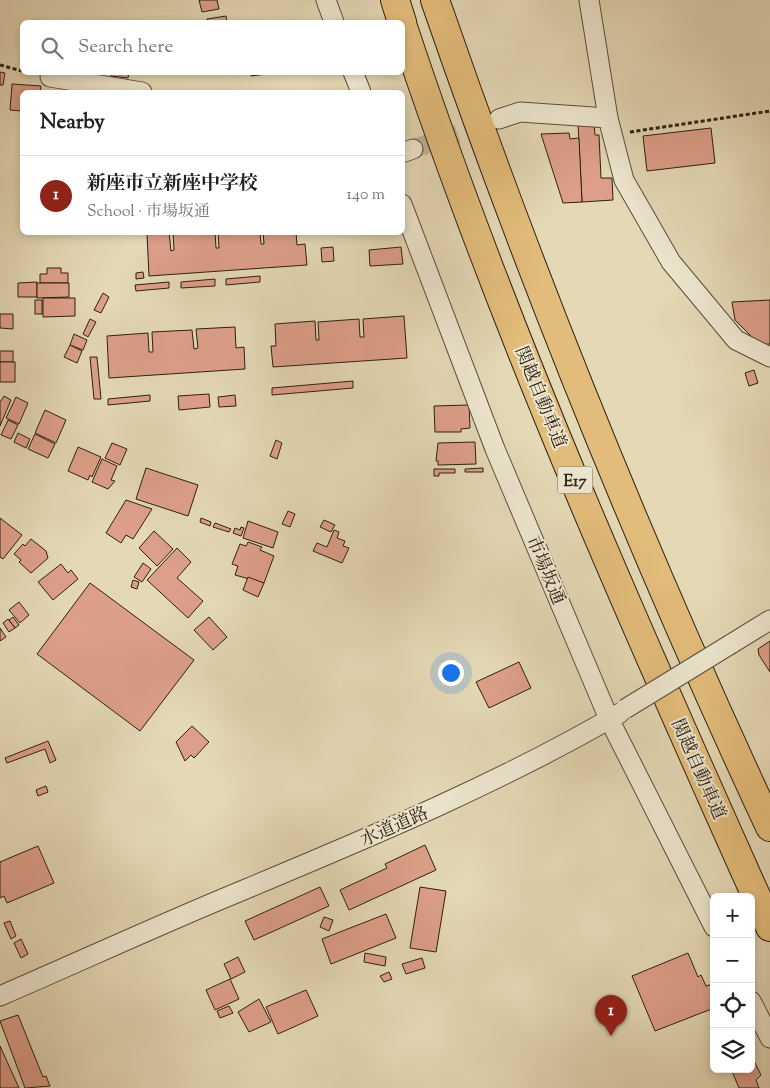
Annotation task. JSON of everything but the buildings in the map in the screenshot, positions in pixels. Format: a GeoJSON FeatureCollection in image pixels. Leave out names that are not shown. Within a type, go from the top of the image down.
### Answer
{"type":"FeatureCollection","features":[{"type":"Feature","properties":{"kind":"highway","name":"関越自動車道"},"geometry":{"type":"LineString","coordinates":[[395,0],[401,20]]}},
{"type":"Feature","properties":{"kind":"highway","name":"E17"},"geometry":{"type":"LineString","coordinates":[[435,0],[470,101],[585,404],[709,697],[770,827]]}},
{"type":"Feature","properties":{"kind":"highway","name":"関越自動車道"},"geometry":{"type":"LineString","coordinates":[[405,32],[436,124],[554,431],[674,714],[770,928]]}},
{"type":"Feature","properties":{"kind":"street"},"geometry":{"type":"LineString","coordinates":[[326,0],[333,20]]}},
{"type":"Feature","properties":{"kind":"street"},"geometry":{"type":"LineString","coordinates":[[589,0],[610,126],[624,180],[671,262],[736,340],[770,357]]}},
{"type":"Feature","properties":{"kind":"street"},"geometry":{"type":"LineString","coordinates":[[354,75],[360,90]]}},
{"type":"Feature","properties":{"kind":"street"},"geometry":{"type":"LineString","coordinates":[[50,77],[130,90]]}},
{"type":"Feature","properties":{"kind":"street"},"geometry":{"type":"LineString","coordinates":[[499,119],[520,112],[610,126]]}},
{"type":"Feature","properties":{"kind":"street","name":"市場坂通"},"geometry":{"type":"LineString","coordinates":[[405,212],[495,449],[609,719],[710,919]]}},
{"type":"Feature","properties":{"kind":"street","name":"水道道路"},"geometry":{"type":"LineString","coordinates":[[0,996],[211,903],[379,834],[520,768],[625,710],[770,620]]}},
{"type":"Feature","properties":{"kind":"street"},"geometry":{"type":"LineString","coordinates":[[755,1009],[770,1038]]}},
{"type":"Feature","properties":{"kind":"path"},"geometry":{"type":"LineString","coordinates":[[0,65],[20,70]]}},
{"type":"Feature","properties":{"kind":"path"},"geometry":{"type":"LineString","coordinates":[[610,126],[770,111]]}},
{"type":"Feature","properties":{"kind":"tunnel"},"geometry":{"type":"LineString","coordinates":[[413,149],[489,123]]}},
{"type":"Feature","properties":{"kind":"place","name":"新座市立新座中学校"},"geometry":{"type":"Point","coordinates":[611,1036]}}]}
